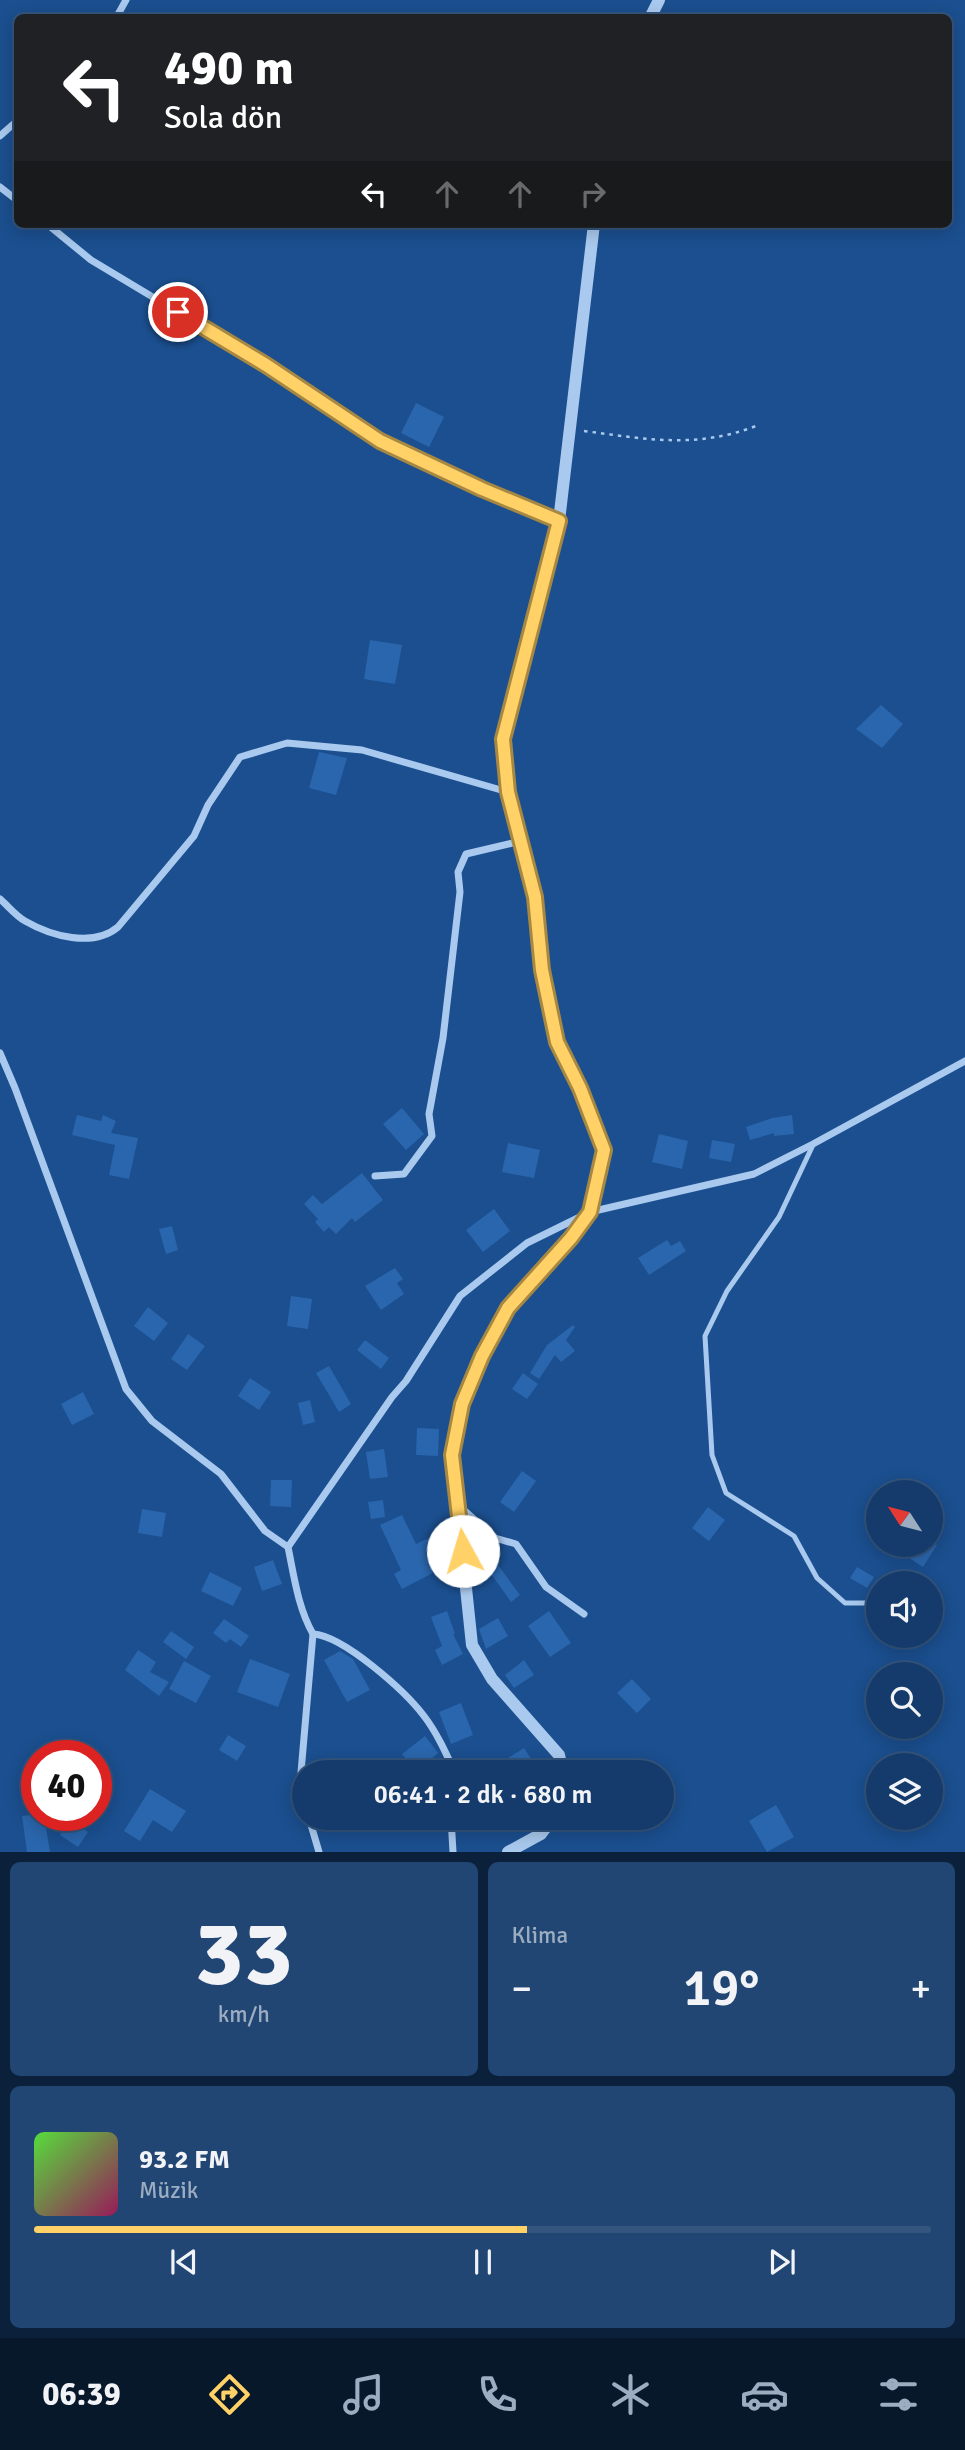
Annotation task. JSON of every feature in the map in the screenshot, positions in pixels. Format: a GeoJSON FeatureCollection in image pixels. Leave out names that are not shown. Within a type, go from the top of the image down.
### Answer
{"type":"FeatureCollection","features":[{"type":"Feature","properties":{"kind":"street"},"geometry":{"type":"LineString","coordinates":[[0,136],[14,124]]}},
{"type":"Feature","properties":{"kind":"street"},"geometry":{"type":"LineString","coordinates":[[0,187],[14,198]]}},
{"type":"Feature","properties":{"kind":"street"},"geometry":{"type":"LineString","coordinates":[[52,228],[91,260],[266,365],[380,441],[482,489],[559,521]]}},
{"type":"Feature","properties":{"kind":"street"},"geometry":{"type":"LineString","coordinates":[[560,1760],[559,1755],[492,1679],[472,1645],[452,1455],[462,1404],[482,1356],[508,1308],[571,1238],[590,1212],[604,1150],[580,1088],[557,1042],[542,970],[535,897],[508,792],[503,739],[559,521],[594,228]]}},
{"type":"Feature","properties":{"kind":"street"},"geometry":{"type":"LineString","coordinates":[[0,899],[22,920],[53,935],[94,938],[108,936],[194,836],[208,805],[240,757],[287,743],[362,750],[508,792]]}},
{"type":"Feature","properties":{"kind":"street"},"geometry":{"type":"LineString","coordinates":[[376,1176],[404,1174],[432,1136],[429,1114],[443,1038],[460,892],[458,872],[466,854],[521,841]]}},
{"type":"Feature","properties":{"kind":"street"},"geometry":{"type":"LineString","coordinates":[[0,1054],[20,1101],[126,1389],[152,1421],[221,1474],[265,1531],[288,1547],[295,1585],[306,1623],[313,1634],[302,1760]]}},
{"type":"Feature","properties":{"kind":"street"},"geometry":{"type":"LineString","coordinates":[[288,1547],[392,1397],[406,1381],[460,1296],[527,1243],[590,1212],[754,1174],[965,1061]]}},
{"type":"Feature","properties":{"kind":"street"},"geometry":{"type":"LineString","coordinates":[[458,1508],[495,1538],[516,1544],[546,1587],[584,1614]]}},
{"type":"Feature","properties":{"kind":"street"},"geometry":{"type":"LineString","coordinates":[[313,1634],[323,1635],[348,1646],[424,1715],[449,1760]]}},
{"type":"Feature","properties":{"kind":"street"},"geometry":{"type":"LineString","coordinates":[[313,1830],[319,1852]]}},
{"type":"Feature","properties":{"kind":"street"},"geometry":{"type":"LineString","coordinates":[[452,1830],[453,1852]]}},
{"type":"Feature","properties":{"kind":"street"},"geometry":{"type":"LineString","coordinates":[[508,1852],[544,1830]]}},
{"type":"Feature","properties":{"kind":"lane"},"geometry":{"type":"LineString","coordinates":[[813,1144],[779,1216],[727,1291],[705,1336],[712,1455],[726,1493],[794,1536],[817,1578],[845,1603],[866,1603]]}},
{"type":"Feature","properties":{"kind":"path"},"geometry":{"type":"LineString","coordinates":[[569,429],[670,442],[731,435],[757,426]]}},
{"type":"Feature","properties":{"kind":"building"},"geometry":{"type":"Polygon","coordinates":[[[416,403],[444,417],[429,447],[401,433],[416,403]]]}},
{"type":"Feature","properties":{"kind":"building"},"geometry":{"type":"Polygon","coordinates":[[[370,640],[402,645],[395,684],[364,679],[370,640]]]}},
{"type":"Feature","properties":{"kind":"building"},"geometry":{"type":"Polygon","coordinates":[[[881,705],[903,724],[882,748],[856,729],[881,705]]]}},
{"type":"Feature","properties":{"kind":"building"},"geometry":{"type":"Polygon","coordinates":[[[319,752],[347,758],[336,795],[309,788],[319,752]]]}},
{"type":"Feature","properties":{"kind":"building"},"geometry":{"type":"Polygon","coordinates":[[[402,1108],[424,1134],[406,1150],[383,1124],[402,1108]]]}},
{"type":"Feature","properties":{"kind":"building"},"geometry":{"type":"Polygon","coordinates":[[[77,1115],[101,1121],[103,1115],[116,1121],[111,1133],[138,1138],[129,1179],[109,1175],[115,1145],[72,1135],[77,1115]]]}},
{"type":"Feature","properties":{"kind":"building"},"geometry":{"type":"Polygon","coordinates":[[[792,1115],[794,1134],[774,1136],[774,1133],[750,1140],[746,1127],[772,1118],[792,1115]]]}},
{"type":"Feature","properties":{"kind":"building"},"geometry":{"type":"Polygon","coordinates":[[[659,1134],[688,1141],[682,1169],[652,1162],[659,1134]]]}},
{"type":"Feature","properties":{"kind":"building"},"geometry":{"type":"Polygon","coordinates":[[[712,1140],[735,1144],[731,1162],[709,1158],[712,1140]]]}},
{"type":"Feature","properties":{"kind":"building"},"geometry":{"type":"Polygon","coordinates":[[[508,1143],[540,1150],[534,1178],[502,1172],[508,1143]]]}},
{"type":"Feature","properties":{"kind":"building"},"geometry":{"type":"Polygon","coordinates":[[[362,1173],[383,1200],[355,1222],[352,1218],[336,1234],[329,1227],[324,1232],[315,1222],[318,1219],[304,1204],[313,1195],[322,1204],[362,1173]]]}},
{"type":"Feature","properties":{"kind":"building"},"geometry":{"type":"Polygon","coordinates":[[[494,1209],[510,1231],[483,1252],[466,1230],[494,1209]]]}},
{"type":"Feature","properties":{"kind":"building"},"geometry":{"type":"Polygon","coordinates":[[[172,1226],[178,1250],[166,1254],[159,1229],[172,1226]]]}},
{"type":"Feature","properties":{"kind":"building"},"geometry":{"type":"Polygon","coordinates":[[[667,1240],[671,1246],[680,1241],[686,1251],[649,1275],[638,1258],[667,1240]]]}},
{"type":"Feature","properties":{"kind":"building"},"geometry":{"type":"Polygon","coordinates":[[[395,1268],[403,1279],[397,1283],[404,1294],[381,1310],[365,1286],[395,1268]]]}},
{"type":"Feature","properties":{"kind":"building"},"geometry":{"type":"Polygon","coordinates":[[[291,1296],[312,1299],[308,1329],[287,1326],[291,1296]]]}},
{"type":"Feature","properties":{"kind":"building"},"geometry":{"type":"Polygon","coordinates":[[[148,1307],[168,1323],[154,1341],[134,1326],[148,1307]]]}},
{"type":"Feature","properties":{"kind":"building"},"geometry":{"type":"Polygon","coordinates":[[[573,1325],[575,1327],[566,1340],[575,1351],[561,1362],[555,1355],[539,1379],[530,1373],[547,1345],[573,1325]]]}},
{"type":"Feature","properties":{"kind":"building"},"geometry":{"type":"Polygon","coordinates":[[[188,1334],[205,1346],[187,1370],[171,1359],[188,1334]]]}},
{"type":"Feature","properties":{"kind":"building"},"geometry":{"type":"Polygon","coordinates":[[[365,1340],[389,1358],[381,1369],[357,1350],[365,1340]]]}},
{"type":"Feature","properties":{"kind":"building"},"geometry":{"type":"Polygon","coordinates":[[[329,1366],[351,1404],[339,1412],[316,1373],[329,1366]]]}},
{"type":"Feature","properties":{"kind":"building"},"geometry":{"type":"Polygon","coordinates":[[[523,1373],[538,1384],[527,1399],[512,1389],[523,1373]]]}},
{"type":"Feature","properties":{"kind":"building"},"geometry":{"type":"Polygon","coordinates":[[[250,1378],[271,1392],[259,1410],[238,1396],[250,1378]]]}},
{"type":"Feature","properties":{"kind":"building"},"geometry":{"type":"Polygon","coordinates":[[[83,1392],[94,1414],[72,1425],[61,1404],[83,1392]]]}},
{"type":"Feature","properties":{"kind":"building"},"geometry":{"type":"Polygon","coordinates":[[[310,1400],[315,1422],[303,1425],[298,1403],[310,1400]]]}},
{"type":"Feature","properties":{"kind":"building"},"geometry":{"type":"Polygon","coordinates":[[[417,1428],[439,1429],[438,1456],[416,1455],[417,1428]]]}},
{"type":"Feature","properties":{"kind":"building"},"geometry":{"type":"Polygon","coordinates":[[[384,1449],[388,1477],[370,1479],[366,1452],[384,1449]]]}},
{"type":"Feature","properties":{"kind":"building"},"geometry":{"type":"Polygon","coordinates":[[[522,1471],[536,1481],[514,1512],[500,1502],[522,1471]]]}},
{"type":"Feature","properties":{"kind":"building"},"geometry":{"type":"Polygon","coordinates":[[[271,1480],[292,1480],[291,1507],[270,1506],[271,1480]]]}},
{"type":"Feature","properties":{"kind":"building"},"geometry":{"type":"Polygon","coordinates":[[[383,1500],[385,1517],[371,1519],[368,1502],[383,1500]]]}},
{"type":"Feature","properties":{"kind":"building"},"geometry":{"type":"Polygon","coordinates":[[[708,1507],[725,1520],[709,1541],[692,1528],[708,1507]]]}},
{"type":"Feature","properties":{"kind":"building"},"geometry":{"type":"Polygon","coordinates":[[[142,1509],[166,1513],[162,1537],[138,1533],[142,1509]]]}},
{"type":"Feature","properties":{"kind":"building"},"geometry":{"type":"Polygon","coordinates":[[[402,1515],[416,1544],[437,1534],[452,1563],[402,1589],[394,1574],[401,1570],[380,1525],[402,1515]]]}},
{"type":"Feature","properties":{"kind":"building"},"geometry":{"type":"Polygon","coordinates":[[[909,1558],[929,1558],[923,1567],[909,1558]]]}},
{"type":"Feature","properties":{"kind":"building"},"geometry":{"type":"Polygon","coordinates":[[[273,1560],[282,1584],[262,1591],[254,1567],[273,1560]]]}},
{"type":"Feature","properties":{"kind":"building"},"geometry":{"type":"Polygon","coordinates":[[[498,1565],[520,1595],[511,1602],[489,1571],[498,1565]]]}},
{"type":"Feature","properties":{"kind":"building"},"geometry":{"type":"Polygon","coordinates":[[[857,1567],[866,1572],[866,1587],[850,1578],[857,1567]]]}},
{"type":"Feature","properties":{"kind":"building"},"geometry":{"type":"Polygon","coordinates":[[[210,1572],[242,1588],[233,1606],[201,1591],[210,1572]]]}},
{"type":"Feature","properties":{"kind":"building"},"geometry":{"type":"Polygon","coordinates":[[[447,1611],[453,1634],[463,1654],[442,1665],[435,1650],[442,1646],[431,1617],[447,1611]]]}},
{"type":"Feature","properties":{"kind":"building"},"geometry":{"type":"Polygon","coordinates":[[[549,1611],[571,1643],[550,1657],[528,1626],[549,1611]]]}},
{"type":"Feature","properties":{"kind":"building"},"geometry":{"type":"Polygon","coordinates":[[[498,1618],[508,1636],[486,1649],[479,1629],[498,1618]]]}},
{"type":"Feature","properties":{"kind":"building"},"geometry":{"type":"Polygon","coordinates":[[[224,1619],[249,1636],[241,1647],[230,1639],[226,1643],[213,1633],[224,1619]]]}},
{"type":"Feature","properties":{"kind":"building"},"geometry":{"type":"Polygon","coordinates":[[[171,1631],[194,1647],[186,1659],[163,1642],[171,1631]]]}},
{"type":"Feature","properties":{"kind":"building"},"geometry":{"type":"Polygon","coordinates":[[[138,1650],[156,1662],[150,1672],[169,1682],[159,1696],[125,1670],[138,1650]]]}},
{"type":"Feature","properties":{"kind":"building"},"geometry":{"type":"Polygon","coordinates":[[[340,1651],[353,1659],[370,1690],[347,1702],[324,1660],[340,1651]]]}},
{"type":"Feature","properties":{"kind":"building"},"geometry":{"type":"Polygon","coordinates":[[[250,1659],[290,1674],[278,1707],[237,1692],[250,1659]]]}},
{"type":"Feature","properties":{"kind":"building"},"geometry":{"type":"Polygon","coordinates":[[[524,1660],[534,1675],[514,1688],[505,1675],[524,1660]]]}},
{"type":"Feature","properties":{"kind":"building"},"geometry":{"type":"Polygon","coordinates":[[[184,1661],[211,1676],[196,1703],[169,1689],[184,1661]]]}},
{"type":"Feature","properties":{"kind":"building"},"geometry":{"type":"Polygon","coordinates":[[[632,1679],[651,1699],[637,1713],[617,1693],[632,1679]]]}},
{"type":"Feature","properties":{"kind":"building"},"geometry":{"type":"Polygon","coordinates":[[[461,1703],[473,1735],[451,1744],[439,1712],[461,1703]]]}},
{"type":"Feature","properties":{"kind":"building"},"geometry":{"type":"Polygon","coordinates":[[[228,1735],[246,1746],[237,1761],[219,1750],[228,1735]]]}},
{"type":"Feature","properties":{"kind":"building"},"geometry":{"type":"Polygon","coordinates":[[[425,1736],[438,1753],[430,1760],[407,1760],[402,1754],[425,1736]]]}},
{"type":"Feature","properties":{"kind":"building"},"geometry":{"type":"Polygon","coordinates":[[[524,1748],[532,1760],[505,1760],[524,1748]]]}},
{"type":"Feature","properties":{"kind":"building"},"geometry":{"type":"Polygon","coordinates":[[[150,1789],[186,1811],[172,1832],[153,1820],[140,1841],[124,1831],[150,1789]]]}},
{"type":"Feature","properties":{"kind":"building"},"geometry":{"type":"Polygon","coordinates":[[[776,1805],[794,1837],[767,1852],[749,1821],[776,1805]]]}},
{"type":"Feature","properties":{"kind":"building"},"geometry":{"type":"Polygon","coordinates":[[[24,1831],[47,1831],[50,1852],[27,1852],[24,1831]]]}},
{"type":"Feature","properties":{"kind":"building"},"geometry":{"type":"Polygon","coordinates":[[[63,1831],[88,1832],[78,1847],[60,1835],[63,1831]]]}},
{"type":"Feature","properties":{"kind":"route"},"geometry":{"type":"LineString","coordinates":[[178,312],[266,365],[380,441],[482,489],[559,521],[503,739],[508,792],[535,897],[542,970],[557,1042],[580,1088],[604,1150],[590,1212],[571,1238],[508,1308],[482,1356],[462,1404],[452,1455],[463,1551]]}}]}
